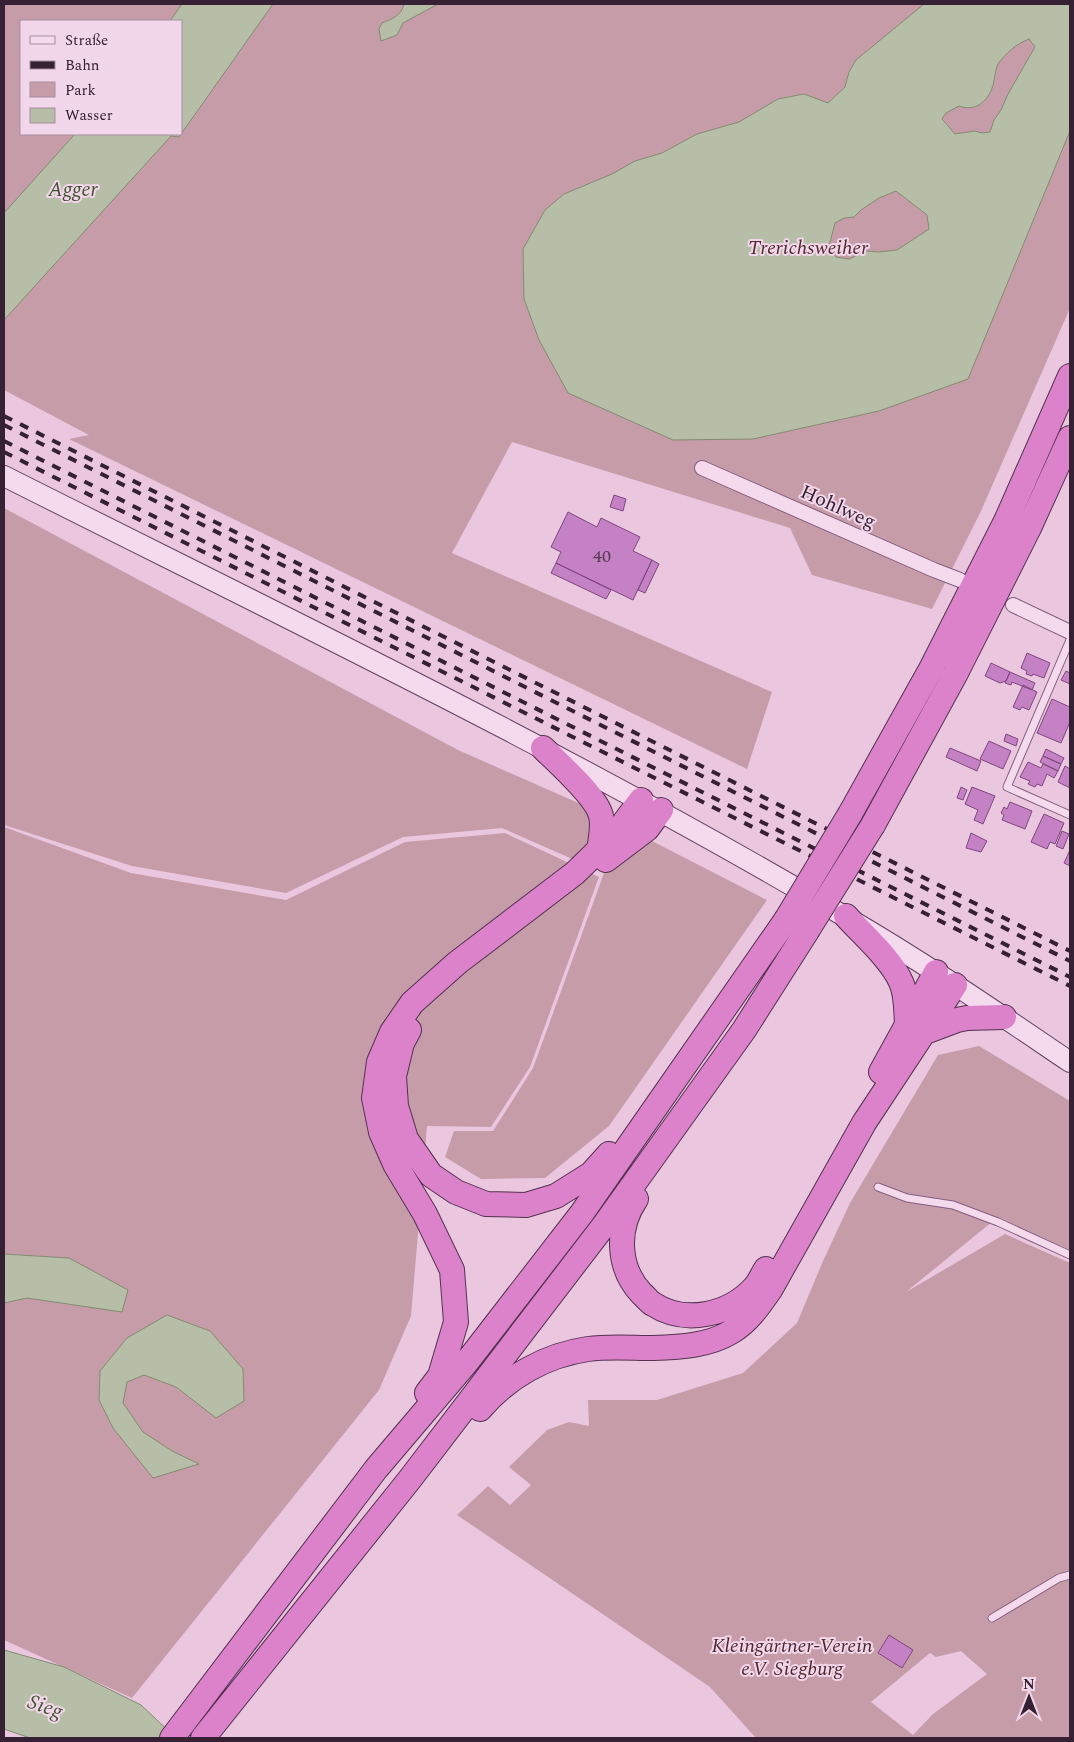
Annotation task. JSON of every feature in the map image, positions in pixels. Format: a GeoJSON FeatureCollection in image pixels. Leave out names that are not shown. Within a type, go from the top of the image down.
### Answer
{"type":"FeatureCollection","features":[{"type":"Feature","properties":{"kind":"highway"},"geometry":{"type":"LineString","coordinates":[[172,1738],[376,1469],[466,1363],[570,1229],[786,920],[850,814],[932,667],[1002,530],[1070,376]]}},
{"type":"Feature","properties":{"kind":"highway"},"geometry":{"type":"LineString","coordinates":[[203,1738],[410,1479],[605,1224],[744,1030],[873,825],[961,665],[1029,528],[1070,438]]}},
{"type":"Feature","properties":{"kind":"highway"},"geometry":{"type":"LineString","coordinates":[[543,748],[586,791],[596,805],[601,815],[602,830],[599,852]]}},
{"type":"Feature","properties":{"kind":"highway"},"geometry":{"type":"LineString","coordinates":[[651,805],[647,829],[488,950],[457,975],[428,1003],[413,1022],[402,1043],[394,1076],[396,1106],[406,1139],[411,1146],[432,1175],[456,1192],[486,1204],[526,1204],[556,1196],[591,1174],[662,1098]]}},
{"type":"Feature","properties":{"kind":"highway"},"geometry":{"type":"LineString","coordinates":[[376,1469],[396,1434],[440,1376],[456,1322],[452,1270],[425,1214],[395,1164],[381,1132],[374,1098],[379,1062],[392,1032],[412,1003],[457,963],[575,873],[599,852],[617,832],[651,805]]}},
{"type":"Feature","properties":{"kind":"highway"},"geometry":{"type":"LineString","coordinates":[[846,916],[888,962],[902,982],[906,1005],[916,1028]]}},
{"type":"Feature","properties":{"kind":"highway"},"geometry":{"type":"LineString","coordinates":[[410,1479],[443,1453],[492,1394],[524,1370],[557,1357],[588,1349],[677,1347],[704,1344],[731,1332],[754,1313],[770,1290],[916,1028],[936,972]]}},
{"type":"Feature","properties":{"kind":"highway"},"geometry":{"type":"LineString","coordinates":[[673,1128],[662,1163],[631,1207],[623,1225],[622,1248],[626,1269],[637,1288],[653,1304],[673,1313],[695,1316],[719,1311],[739,1301],[755,1287],[856,1120],[916,1028],[955,986]]}},
{"type":"Feature","properties":{"kind":"highway"},"geometry":{"type":"LineString","coordinates":[[916,1028],[967,1018],[1004,1017]]}},
{"type":"Feature","properties":{"kind":"main road"},"geometry":{"type":"LineString","coordinates":[[4,476],[543,748],[651,805],[846,916],[936,972],[1070,1062]]}},
{"type":"Feature","properties":{"kind":"street","name":"Hohlweg"},"geometry":{"type":"LineString","coordinates":[[702,468],[960,580]]}},
{"type":"Feature","properties":{"kind":"street"},"geometry":{"type":"LineString","coordinates":[[1013,605],[1070,632]]}},
{"type":"Feature","properties":{"kind":"lane"},"geometry":{"type":"LineString","coordinates":[[1070,640],[1007,786],[1070,815]]}},
{"type":"Feature","properties":{"kind":"lane"},"geometry":{"type":"LineString","coordinates":[[878,1187],[907,1198],[953,1205],[998,1222],[1070,1255]]}},
{"type":"Feature","properties":{"kind":"lane"},"geometry":{"type":"LineString","coordinates":[[992,1618],[1059,1578],[1070,1575]]}},
{"type":"Feature","properties":{"kind":"green space","name":"Trerichsweiher"},"geometry":{"type":"Polygon","coordinates":[[[4,4],[1070,4],[1070,308],[981,511],[932,609],[812,575],[790,528],[512,442],[452,553],[772,692],[747,769],[69,439],[89,435],[4,390],[4,4]]]}},
{"type":"Feature","properties":{"kind":"green space"},"geometry":{"type":"Polygon","coordinates":[[[4,508],[458,750],[576,802],[767,900],[609,1126],[545,1178],[481,1179],[445,1157],[454,1131],[493,1131],[533,1068],[604,873],[502,828],[403,837],[286,893],[132,866],[4,825],[4,508]]]}},
{"type":"Feature","properties":{"kind":"green space"},"geometry":{"type":"Polygon","coordinates":[[[4,827],[131,873],[286,900],[405,842],[505,833],[599,877],[530,1067],[491,1127],[427,1126],[411,1316],[379,1390],[132,1698],[4,1640],[4,827]]]}},
{"type":"Feature","properties":{"kind":"green space","name":"Kleingärtner-Verein e.V. Siegburg"},"geometry":{"type":"Polygon","coordinates":[[[979,1046],[1070,1101],[1070,1250],[998,1217],[906,1292],[1005,1234],[1070,1263],[1070,1738],[756,1738],[710,1687],[457,1515],[488,1486],[510,1505],[531,1485],[509,1467],[547,1430],[569,1422],[589,1426],[588,1400],[657,1400],[743,1373],[797,1323],[850,1203],[938,1055],[979,1046]],[[961,1651],[936,1657],[930,1653],[871,1702],[913,1735],[933,1714],[987,1674],[961,1651]]]}},
{"type":"Feature","properties":{"kind":"water","name":"Agger"},"geometry":{"type":"Polygon","coordinates":[[[182,4],[273,4],[182,133],[182,20],[171,20],[182,4]]]}},
{"type":"Feature","properties":{"kind":"water"},"geometry":{"type":"Polygon","coordinates":[[[404,4],[438,4],[403,23],[397,35],[381,41],[379,29],[382,23],[399,14],[404,4]]]}},
{"type":"Feature","properties":{"kind":"water","name":"Trerichsweiher"},"geometry":{"type":"Polygon","coordinates":[[[924,4],[1070,4],[1070,131],[968,379],[879,411],[753,439],[673,440],[568,393],[539,340],[524,299],[523,249],[545,210],[564,194],[612,174],[635,161],[662,153],[697,134],[739,122],[778,99],[804,94],[828,103],[845,87],[849,72],[856,60],[924,4]],[[1029,39],[1012,49],[998,64],[991,91],[985,100],[978,106],[969,108],[959,106],[946,113],[942,119],[955,134],[975,131],[982,133],[990,132],[994,120],[1035,47],[1029,39]],[[896,191],[879,198],[854,217],[844,218],[835,223],[829,246],[836,257],[849,259],[866,251],[897,250],[929,229],[927,215],[896,191]]]}},
{"type":"Feature","properties":{"kind":"water","name":"Agger"},"geometry":{"type":"Polygon","coordinates":[[[74,135],[180,135],[179,137],[171,136],[4,320],[4,213],[74,135]]]}},
{"type":"Feature","properties":{"kind":"water"},"geometry":{"type":"Polygon","coordinates":[[[4,1254],[69,1258],[128,1290],[122,1312],[27,1298],[4,1303],[4,1254]]]}},
{"type":"Feature","properties":{"kind":"water"},"geometry":{"type":"Polygon","coordinates":[[[167,1315],[210,1331],[243,1369],[244,1401],[216,1418],[176,1387],[144,1375],[127,1382],[123,1403],[143,1432],[172,1451],[199,1464],[153,1478],[113,1428],[99,1400],[100,1371],[127,1338],[167,1315]]]}},
{"type":"Feature","properties":{"kind":"water","name":"Sieg"},"geometry":{"type":"Polygon","coordinates":[[[4,1650],[64,1667],[141,1705],[176,1738],[30,1738],[4,1729],[4,1650]]]}},
{"type":"Feature","properties":{"kind":"building"},"geometry":{"type":"Polygon","coordinates":[[[614,495],[626,499],[623,511],[610,507],[614,495]]]}},
{"type":"Feature","properties":{"kind":"building"},"geometry":{"type":"Polygon","coordinates":[[[568,512],[597,527],[601,518],[640,537],[633,551],[652,560],[633,600],[556,563],[561,552],[551,547],[568,512]]]}},
{"type":"Feature","properties":{"kind":"building"},"geometry":{"type":"Polygon","coordinates":[[[652,560],[659,564],[645,593],[638,590],[652,560]]]}},
{"type":"Feature","properties":{"kind":"building"},"geometry":{"type":"Polygon","coordinates":[[[556,563],[611,590],[606,599],[551,573],[556,563]]]}},
{"type":"Feature","properties":{"kind":"building"},"geometry":{"type":"Polygon","coordinates":[[[1027,653],[1050,663],[1044,678],[1033,674],[1032,676],[1026,674],[1027,671],[1021,668],[1027,653]]]}},
{"type":"Feature","properties":{"kind":"building"},"geometry":{"type":"Polygon","coordinates":[[[991,663],[1010,672],[1006,681],[1000,683],[985,676],[991,663]]]}},
{"type":"Feature","properties":{"kind":"building"},"geometry":{"type":"Polygon","coordinates":[[[1066,671],[1070,673],[1070,684],[1061,680],[1066,671]]]}},
{"type":"Feature","properties":{"kind":"building"},"geometry":{"type":"Polygon","coordinates":[[[1010,672],[1035,683],[1032,690],[1012,682],[1011,685],[1005,683],[1010,672]]]}},
{"type":"Feature","properties":{"kind":"building"},"geometry":{"type":"Polygon","coordinates":[[[1023,685],[1037,692],[1029,710],[1022,707],[1020,710],[1013,707],[1023,685]]]}},
{"type":"Feature","properties":{"kind":"building"},"geometry":{"type":"Polygon","coordinates":[[[1052,699],[1070,707],[1070,722],[1061,743],[1037,733],[1052,699]]]}},
{"type":"Feature","properties":{"kind":"building"},"geometry":{"type":"Polygon","coordinates":[[[1006,734],[1018,739],[1016,746],[1004,741],[1006,734]]]}},
{"type":"Feature","properties":{"kind":"building"},"geometry":{"type":"Polygon","coordinates":[[[989,741],[1011,751],[1003,769],[980,759],[989,741]]]}},
{"type":"Feature","properties":{"kind":"building"},"geometry":{"type":"Polygon","coordinates":[[[950,748],[981,761],[977,771],[946,757],[950,748]]]}},
{"type":"Feature","properties":{"kind":"building"},"geometry":{"type":"Polygon","coordinates":[[[1046,749],[1064,758],[1061,764],[1043,756],[1046,749]]]}},
{"type":"Feature","properties":{"kind":"building"},"geometry":{"type":"Polygon","coordinates":[[[1043,756],[1061,764],[1058,771],[1040,762],[1043,756]]]}},
{"type":"Feature","properties":{"kind":"building"},"geometry":{"type":"Polygon","coordinates":[[[1028,762],[1041,768],[1043,764],[1058,771],[1054,778],[1047,774],[1042,786],[1037,784],[1035,787],[1028,784],[1030,781],[1020,777],[1028,762]]]}},
{"type":"Feature","properties":{"kind":"building"},"geometry":{"type":"Polygon","coordinates":[[[1065,766],[1070,769],[1070,788],[1058,782],[1065,766]]]}},
{"type":"Feature","properties":{"kind":"building"},"geometry":{"type":"Polygon","coordinates":[[[961,787],[967,790],[963,800],[957,798],[961,787]]]}},
{"type":"Feature","properties":{"kind":"building"},"geometry":{"type":"Polygon","coordinates":[[[972,787],[995,796],[983,824],[974,820],[978,810],[965,804],[972,787]]]}},
{"type":"Feature","properties":{"kind":"building"},"geometry":{"type":"Polygon","coordinates":[[[1010,802],[1032,811],[1025,829],[1002,820],[1004,815],[1001,813],[1004,807],[1007,809],[1010,802]]]}},
{"type":"Feature","properties":{"kind":"building"},"geometry":{"type":"Polygon","coordinates":[[[1044,814],[1064,823],[1055,844],[1050,842],[1047,849],[1031,842],[1044,814]]]}},
{"type":"Feature","properties":{"kind":"building"},"geometry":{"type":"Polygon","coordinates":[[[1062,831],[1069,834],[1063,849],[1056,846],[1062,831]]]}},
{"type":"Feature","properties":{"kind":"building"},"geometry":{"type":"Polygon","coordinates":[[[971,833],[987,841],[981,852],[966,848],[971,833]]]}},
{"type":"Feature","properties":{"kind":"building"},"geometry":{"type":"Polygon","coordinates":[[[1070,850],[1070,866],[1064,863],[1070,850]]]}},
{"type":"Feature","properties":{"kind":"building"},"geometry":{"type":"Polygon","coordinates":[[[889,1635],[913,1650],[902,1668],[878,1653],[889,1635]]]}},
{"type":"Feature","properties":{"kind":"railway"},"geometry":{"type":"LineString","coordinates":[[4,416],[1070,951]]}},
{"type":"Feature","properties":{"kind":"railway"},"geometry":{"type":"LineString","coordinates":[[4,425],[1070,961]]}},
{"type":"Feature","properties":{"kind":"railway"},"geometry":{"type":"LineString","coordinates":[[4,441],[1070,977]]}},
{"type":"Feature","properties":{"kind":"railway"},"geometry":{"type":"LineString","coordinates":[[4,452],[1070,986]]}}]}
